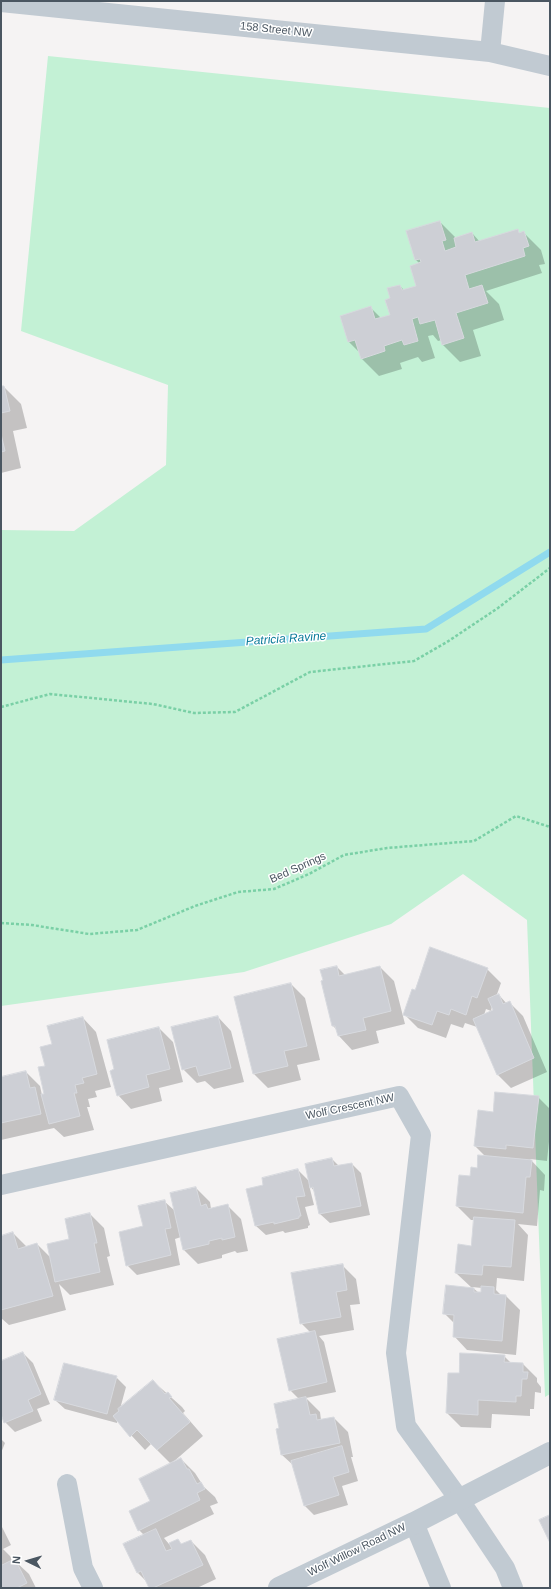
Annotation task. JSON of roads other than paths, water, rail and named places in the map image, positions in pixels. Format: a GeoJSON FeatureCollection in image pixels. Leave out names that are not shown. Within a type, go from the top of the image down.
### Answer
{"type":"FeatureCollection","features":[{"type":"Feature","properties":{"kind":"street"},"geometry":{"type":"LineString","coordinates":[[490,52],[495,1]]}},
{"type":"Feature","properties":{"kind":"street","name":"158 Street NW"},"geometry":{"type":"LineString","coordinates":[[1,2],[490,52],[550,66]]}},
{"type":"Feature","properties":{"kind":"street","name":"Wolf Crescent NW"},"geometry":{"type":"LineString","coordinates":[[1,1185],[399,1096],[421,1135],[396,1353],[406,1426],[459,1499]]}},
{"type":"Feature","properties":{"kind":"street","name":"Wolf Willow Road NW"},"geometry":{"type":"LineString","coordinates":[[279,1588],[414,1523],[550,1453]]}},
{"type":"Feature","properties":{"kind":"street"},"geometry":{"type":"LineString","coordinates":[[66,1484],[83,1568],[93,1588]]}},
{"type":"Feature","properties":{"kind":"street"},"geometry":{"type":"LineString","coordinates":[[459,1499],[506,1568],[513,1588]]}},
{"type":"Feature","properties":{"kind":"street","name":"Wolf Willow Road NW"},"geometry":{"type":"LineString","coordinates":[[414,1523],[441,1588]]}},
{"type":"Feature","properties":{"kind":"waterway","name":"Patricia Ravine"},"geometry":{"type":"LineString","coordinates":[[1,660],[426,629],[550,552]]}}]}
